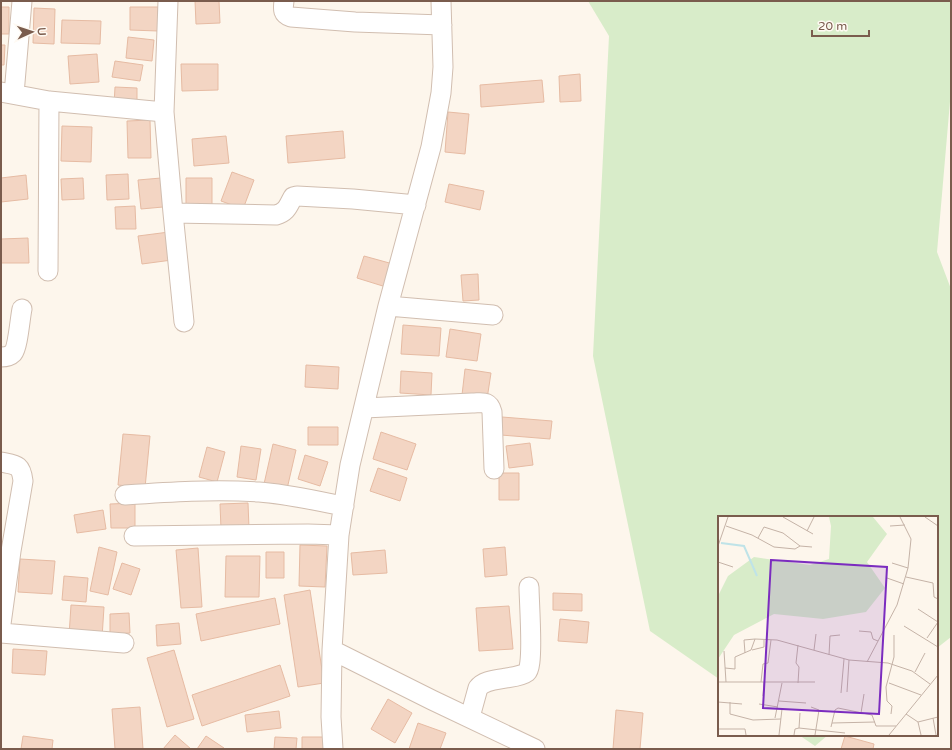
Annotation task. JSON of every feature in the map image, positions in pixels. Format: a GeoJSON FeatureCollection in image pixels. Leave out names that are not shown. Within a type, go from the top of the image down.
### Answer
{"type":"FeatureCollection","features":[{"type":"Feature","properties":{"kind":"street"},"geometry":{"type":"LineString","coordinates":[[22,1],[8,93],[49,101],[164,112]]}},
{"type":"Feature","properties":{"kind":"street"},"geometry":{"type":"LineString","coordinates":[[168,1],[164,112],[184,322]]}},
{"type":"Feature","properties":{"kind":"street"},"geometry":{"type":"LineString","coordinates":[[284,1],[284,12],[286,16],[291,17],[355,22],[442,25]]}},
{"type":"Feature","properties":{"kind":"street"},"geometry":{"type":"LineString","coordinates":[[333,749],[331,717],[332,650],[339,535],[350,464],[388,306],[431,147],[442,93],[443,67],[441,1]]}},
{"type":"Feature","properties":{"kind":"street"},"geometry":{"type":"LineString","coordinates":[[48,271],[49,101]]}},
{"type":"Feature","properties":{"kind":"street"},"geometry":{"type":"LineString","coordinates":[[173,213],[276,215],[286,210],[292,197],[298,196],[354,199],[416,206]]}},
{"type":"Feature","properties":{"kind":"street"},"geometry":{"type":"LineString","coordinates":[[388,306],[493,315]]}},
{"type":"Feature","properties":{"kind":"street"},"geometry":{"type":"LineString","coordinates":[[1,357],[11,354],[16,348],[22,309]]}},
{"type":"Feature","properties":{"kind":"street"},"geometry":{"type":"LineString","coordinates":[[364,408],[486,403],[490,406],[492,412],[494,469]]}},
{"type":"Feature","properties":{"kind":"street"},"geometry":{"type":"LineString","coordinates":[[1,462],[13,464],[20,468],[23,481],[11,551],[1,624]]}},
{"type":"Feature","properties":{"kind":"street"},"geometry":{"type":"LineString","coordinates":[[125,495],[203,491],[259,492],[344,506]]}},
{"type":"Feature","properties":{"kind":"street"},"geometry":{"type":"LineString","coordinates":[[134,536],[293,534],[339,535]]}},
{"type":"Feature","properties":{"kind":"street"},"geometry":{"type":"LineString","coordinates":[[470,717],[480,685],[490,681],[524,674],[528,670],[530,665],[529,587]]}},
{"type":"Feature","properties":{"kind":"street"},"geometry":{"type":"LineString","coordinates":[[1,633],[124,643]]}},
{"type":"Feature","properties":{"kind":"street"},"geometry":{"type":"LineString","coordinates":[[332,650],[535,749]]}},
{"type":"Feature","properties":{"kind":"green space"},"geometry":{"type":"Polygon","coordinates":[[[588,1],[951,1],[951,90],[937,252],[951,289],[951,637],[938,647],[938,516],[718,516],[718,678],[650,631],[593,356],[609,36],[588,1]]]}},
{"type":"Feature","properties":{"kind":"green space"},"geometry":{"type":"Polygon","coordinates":[[[800,736],[827,736],[815,746],[800,736]]]}},
{"type":"Feature","properties":{"kind":"building"},"geometry":{"type":"Polygon","coordinates":[[[195,1],[219,1],[220,23],[196,24],[195,1]]]}},
{"type":"Feature","properties":{"kind":"building"},"geometry":{"type":"Polygon","coordinates":[[[1,7],[9,7],[9,34],[1,34],[1,7]]]}},
{"type":"Feature","properties":{"kind":"building"},"geometry":{"type":"Polygon","coordinates":[[[130,7],[158,7],[158,31],[130,30],[130,7]]]}},
{"type":"Feature","properties":{"kind":"building"},"geometry":{"type":"Polygon","coordinates":[[[34,8],[55,9],[54,44],[33,43],[34,8]]]}},
{"type":"Feature","properties":{"kind":"building"},"geometry":{"type":"Polygon","coordinates":[[[62,20],[101,21],[100,44],[61,43],[62,20]]]}},
{"type":"Feature","properties":{"kind":"building"},"geometry":{"type":"Polygon","coordinates":[[[128,37],[154,40],[152,61],[126,58],[128,37]]]}},
{"type":"Feature","properties":{"kind":"building"},"geometry":{"type":"Polygon","coordinates":[[[1,45],[5,45],[4,65],[1,65],[1,45]]]}},
{"type":"Feature","properties":{"kind":"building"},"geometry":{"type":"Polygon","coordinates":[[[97,54],[99,82],[70,84],[68,56],[97,54]]]}},
{"type":"Feature","properties":{"kind":"building"},"geometry":{"type":"Polygon","coordinates":[[[115,61],[143,65],[140,81],[112,77],[115,61]]]}},
{"type":"Feature","properties":{"kind":"building"},"geometry":{"type":"Polygon","coordinates":[[[181,64],[218,64],[218,90],[182,91],[181,64]]]}},
{"type":"Feature","properties":{"kind":"building"},"geometry":{"type":"Polygon","coordinates":[[[580,74],[581,101],[560,102],[559,76],[580,74]]]}},
{"type":"Feature","properties":{"kind":"building"},"geometry":{"type":"Polygon","coordinates":[[[542,80],[544,102],[481,107],[480,85],[542,80]]]}},
{"type":"Feature","properties":{"kind":"building"},"geometry":{"type":"Polygon","coordinates":[[[115,87],[137,88],[137,105],[114,105],[115,87]]]}},
{"type":"Feature","properties":{"kind":"building"},"geometry":{"type":"Polygon","coordinates":[[[448,112],[469,114],[465,154],[445,152],[448,112]]]}},
{"type":"Feature","properties":{"kind":"building"},"geometry":{"type":"Polygon","coordinates":[[[150,120],[151,158],[128,158],[127,121],[150,120]]]}},
{"type":"Feature","properties":{"kind":"building"},"geometry":{"type":"Polygon","coordinates":[[[62,126],[92,127],[91,162],[61,161],[62,126]]]}},
{"type":"Feature","properties":{"kind":"building"},"geometry":{"type":"Polygon","coordinates":[[[343,131],[345,158],[288,163],[286,136],[343,131]]]}},
{"type":"Feature","properties":{"kind":"building"},"geometry":{"type":"Polygon","coordinates":[[[226,136],[229,163],[194,166],[192,139],[226,136]]]}},
{"type":"Feature","properties":{"kind":"building"},"geometry":{"type":"Polygon","coordinates":[[[232,172],[254,180],[243,209],[221,201],[232,172]]]}},
{"type":"Feature","properties":{"kind":"building"},"geometry":{"type":"Polygon","coordinates":[[[128,174],[129,199],[107,200],[106,175],[128,174]]]}},
{"type":"Feature","properties":{"kind":"building"},"geometry":{"type":"Polygon","coordinates":[[[26,175],[28,199],[1,202],[1,178],[26,175]]]}},
{"type":"Feature","properties":{"kind":"building"},"geometry":{"type":"Polygon","coordinates":[[[83,178],[84,199],[62,200],[61,179],[83,178]]]}},
{"type":"Feature","properties":{"kind":"building"},"geometry":{"type":"Polygon","coordinates":[[[161,178],[163,207],[141,209],[138,180],[161,178]]]}},
{"type":"Feature","properties":{"kind":"building"},"geometry":{"type":"Polygon","coordinates":[[[186,178],[212,178],[212,211],[186,211],[186,178]]]}},
{"type":"Feature","properties":{"kind":"building"},"geometry":{"type":"Polygon","coordinates":[[[449,184],[484,191],[480,210],[445,202],[449,184]]]}},
{"type":"Feature","properties":{"kind":"building"},"geometry":{"type":"Polygon","coordinates":[[[135,206],[136,229],[116,229],[115,207],[135,206]]]}},
{"type":"Feature","properties":{"kind":"building"},"geometry":{"type":"Polygon","coordinates":[[[169,232],[172,260],[142,264],[138,236],[169,232]]]}},
{"type":"Feature","properties":{"kind":"building"},"geometry":{"type":"Polygon","coordinates":[[[28,238],[29,263],[1,263],[1,239],[28,238]]]}},
{"type":"Feature","properties":{"kind":"building"},"geometry":{"type":"Polygon","coordinates":[[[364,256],[393,264],[386,287],[357,278],[364,256]]]}},
{"type":"Feature","properties":{"kind":"building"},"geometry":{"type":"Polygon","coordinates":[[[478,274],[479,300],[463,301],[461,275],[478,274]]]}},
{"type":"Feature","properties":{"kind":"building"},"geometry":{"type":"Polygon","coordinates":[[[403,325],[441,328],[439,356],[401,354],[403,325]]]}},
{"type":"Feature","properties":{"kind":"building"},"geometry":{"type":"Polygon","coordinates":[[[450,329],[481,334],[477,361],[446,357],[450,329]]]}},
{"type":"Feature","properties":{"kind":"building"},"geometry":{"type":"Polygon","coordinates":[[[306,365],[339,367],[338,389],[305,387],[306,365]]]}},
{"type":"Feature","properties":{"kind":"building"},"geometry":{"type":"Polygon","coordinates":[[[465,369],[491,373],[487,399],[462,395],[465,369]]]}},
{"type":"Feature","properties":{"kind":"building"},"geometry":{"type":"Polygon","coordinates":[[[401,371],[432,373],[431,395],[400,393],[401,371]]]}},
{"type":"Feature","properties":{"kind":"building"},"geometry":{"type":"Polygon","coordinates":[[[502,417],[552,421],[550,439],[501,435],[502,417]]]}},
{"type":"Feature","properties":{"kind":"building"},"geometry":{"type":"Polygon","coordinates":[[[308,427],[338,427],[338,445],[308,445],[308,427]]]}},
{"type":"Feature","properties":{"kind":"building"},"geometry":{"type":"Polygon","coordinates":[[[381,432],[416,444],[407,470],[373,459],[381,432]]]}},
{"type":"Feature","properties":{"kind":"building"},"geometry":{"type":"Polygon","coordinates":[[[123,434],[150,436],[145,488],[118,485],[123,434]]]}},
{"type":"Feature","properties":{"kind":"building"},"geometry":{"type":"Polygon","coordinates":[[[530,443],[533,465],[509,468],[506,446],[530,443]]]}},
{"type":"Feature","properties":{"kind":"building"},"geometry":{"type":"Polygon","coordinates":[[[273,444],[296,450],[287,489],[264,484],[273,444]]]}},
{"type":"Feature","properties":{"kind":"building"},"geometry":{"type":"Polygon","coordinates":[[[241,446],[261,449],[256,480],[237,477],[241,446]]]}},
{"type":"Feature","properties":{"kind":"building"},"geometry":{"type":"Polygon","coordinates":[[[207,447],[225,452],[217,482],[199,477],[207,447]]]}},
{"type":"Feature","properties":{"kind":"building"},"geometry":{"type":"Polygon","coordinates":[[[305,455],[328,462],[320,486],[298,479],[305,455]]]}},
{"type":"Feature","properties":{"kind":"building"},"geometry":{"type":"Polygon","coordinates":[[[378,468],[407,478],[400,501],[370,491],[378,468]]]}},
{"type":"Feature","properties":{"kind":"building"},"geometry":{"type":"Polygon","coordinates":[[[499,473],[519,473],[519,500],[499,500],[499,473]]]}},
{"type":"Feature","properties":{"kind":"building"},"geometry":{"type":"Polygon","coordinates":[[[135,503],[135,528],[111,528],[110,504],[135,503]]]}},
{"type":"Feature","properties":{"kind":"building"},"geometry":{"type":"Polygon","coordinates":[[[248,503],[249,528],[221,529],[220,504],[248,503]]]}},
{"type":"Feature","properties":{"kind":"building"},"geometry":{"type":"Polygon","coordinates":[[[103,510],[106,529],[77,533],[74,515],[103,510]]]}},
{"type":"Feature","properties":{"kind":"building"},"geometry":{"type":"Polygon","coordinates":[[[300,545],[327,546],[325,587],[299,586],[300,545]]]}},
{"type":"Feature","properties":{"kind":"building"},"geometry":{"type":"Polygon","coordinates":[[[99,547],[117,552],[108,595],[90,591],[99,547]]]}},
{"type":"Feature","properties":{"kind":"building"},"geometry":{"type":"Polygon","coordinates":[[[505,547],[507,575],[485,577],[483,549],[505,547]]]}},
{"type":"Feature","properties":{"kind":"building"},"geometry":{"type":"Polygon","coordinates":[[[198,548],[202,607],[181,608],[176,550],[198,548]]]}},
{"type":"Feature","properties":{"kind":"building"},"geometry":{"type":"Polygon","coordinates":[[[385,550],[387,573],[353,575],[351,553],[385,550]]]}},
{"type":"Feature","properties":{"kind":"building"},"geometry":{"type":"Polygon","coordinates":[[[266,552],[284,552],[284,578],[266,578],[266,552]]]}},
{"type":"Feature","properties":{"kind":"building"},"geometry":{"type":"Polygon","coordinates":[[[226,556],[260,556],[259,597],[225,597],[226,556]]]}},
{"type":"Feature","properties":{"kind":"building"},"geometry":{"type":"Polygon","coordinates":[[[20,559],[55,561],[52,594],[18,592],[20,559]]]}},
{"type":"Feature","properties":{"kind":"building"},"geometry":{"type":"Polygon","coordinates":[[[122,563],[140,569],[131,595],[113,589],[122,563]]]}},
{"type":"Feature","properties":{"kind":"building"},"geometry":{"type":"Polygon","coordinates":[[[64,576],[88,578],[86,602],[62,600],[64,576]]]}},
{"type":"Feature","properties":{"kind":"building"},"geometry":{"type":"Polygon","coordinates":[[[310,590],[324,683],[298,687],[284,595],[310,590]]]}},
{"type":"Feature","properties":{"kind":"building"},"geometry":{"type":"Polygon","coordinates":[[[553,593],[582,594],[582,611],[553,610],[553,593]]]}},
{"type":"Feature","properties":{"kind":"building"},"geometry":{"type":"Polygon","coordinates":[[[275,598],[280,624],[201,641],[196,614],[275,598]]]}},
{"type":"Feature","properties":{"kind":"building"},"geometry":{"type":"Polygon","coordinates":[[[71,605],[104,607],[102,638],[69,636],[71,605]]]}},
{"type":"Feature","properties":{"kind":"building"},"geometry":{"type":"Polygon","coordinates":[[[509,606],[513,649],[479,651],[476,608],[509,606]]]}},
{"type":"Feature","properties":{"kind":"building"},"geometry":{"type":"Polygon","coordinates":[[[129,613],[130,633],[110,634],[110,614],[129,613]]]}},
{"type":"Feature","properties":{"kind":"building"},"geometry":{"type":"Polygon","coordinates":[[[560,619],[589,622],[587,643],[558,641],[560,619]]]}},
{"type":"Feature","properties":{"kind":"building"},"geometry":{"type":"Polygon","coordinates":[[[179,623],[181,644],[157,646],[156,625],[179,623]]]}},
{"type":"Feature","properties":{"kind":"building"},"geometry":{"type":"Polygon","coordinates":[[[13,649],[47,651],[45,675],[12,673],[13,649]]]}},
{"type":"Feature","properties":{"kind":"building"},"geometry":{"type":"Polygon","coordinates":[[[174,650],[194,719],[167,727],[147,658],[174,650]]]}},
{"type":"Feature","properties":{"kind":"building"},"geometry":{"type":"Polygon","coordinates":[[[280,665],[290,696],[202,726],[192,695],[280,665]]]}},
{"type":"Feature","properties":{"kind":"building"},"geometry":{"type":"Polygon","coordinates":[[[388,699],[412,713],[395,743],[371,729],[388,699]]]}},
{"type":"Feature","properties":{"kind":"building"},"geometry":{"type":"Polygon","coordinates":[[[140,707],[143,749],[115,749],[112,709],[140,707]]]}},
{"type":"Feature","properties":{"kind":"building"},"geometry":{"type":"Polygon","coordinates":[[[616,710],[643,713],[640,749],[613,749],[616,710]]]}},
{"type":"Feature","properties":{"kind":"building"},"geometry":{"type":"Polygon","coordinates":[[[279,711],[281,728],[247,732],[245,715],[279,711]]]}},
{"type":"Feature","properties":{"kind":"building"},"geometry":{"type":"Polygon","coordinates":[[[418,723],[446,733],[440,749],[409,749],[418,723]]]}},
{"type":"Feature","properties":{"kind":"building"},"geometry":{"type":"Polygon","coordinates":[[[175,735],[191,749],[163,749],[175,735]]]}},
{"type":"Feature","properties":{"kind":"building"},"geometry":{"type":"Polygon","coordinates":[[[23,736],[53,740],[52,749],[21,749],[23,736]]]}},
{"type":"Feature","properties":{"kind":"building"},"geometry":{"type":"Polygon","coordinates":[[[206,736],[224,748],[224,749],[197,749],[206,736]]]}},
{"type":"Feature","properties":{"kind":"building"},"geometry":{"type":"Polygon","coordinates":[[[845,736],[874,744],[873,749],[841,749],[845,736]]]}},
{"type":"Feature","properties":{"kind":"building"},"geometry":{"type":"Polygon","coordinates":[[[275,737],[297,738],[296,749],[274,749],[275,737]]]}},
{"type":"Feature","properties":{"kind":"building"},"geometry":{"type":"Polygon","coordinates":[[[302,737],[325,737],[325,749],[302,749],[302,737]]]}}]}
